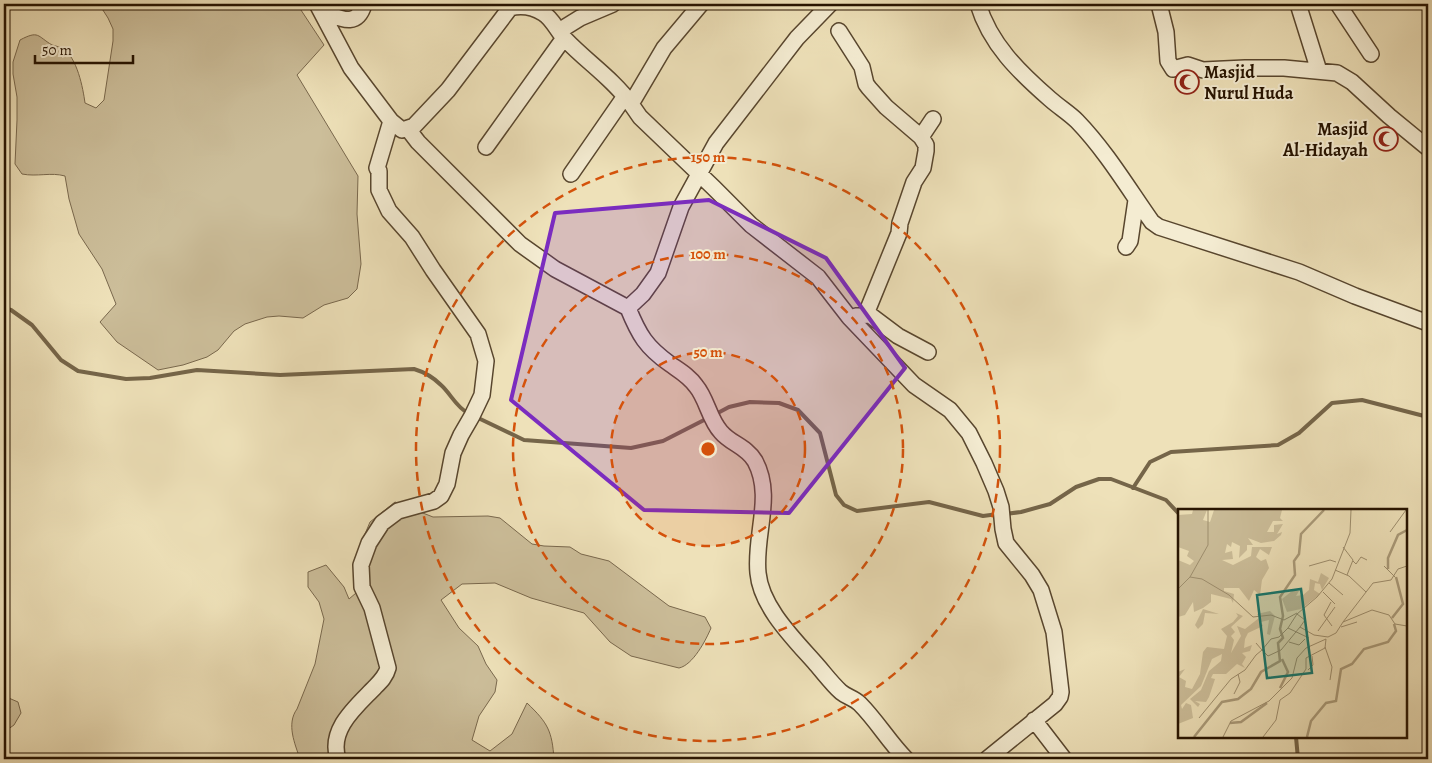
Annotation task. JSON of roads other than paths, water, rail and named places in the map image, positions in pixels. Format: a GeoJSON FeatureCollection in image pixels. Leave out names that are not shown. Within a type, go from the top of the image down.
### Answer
{"type":"FeatureCollection","features":[{"type":"Feature","properties":{"kind":"street"},"geometry":{"type":"LineString","coordinates":[[319,7],[341,20],[347,21],[357,17],[362,12],[364,4]]}},
{"type":"Feature","properties":{"kind":"street"},"geometry":{"type":"LineString","coordinates":[[486,147],[561,34],[580,18],[613,4]]}},
{"type":"Feature","properties":{"kind":"street"},"geometry":{"type":"LineString","coordinates":[[628,308],[643,294],[658,273],[681,207],[716,143],[797,38],[830,4]]}},
{"type":"Feature","properties":{"kind":"street"},"geometry":{"type":"LineString","coordinates":[[978,4],[986,26],[999,48],[1019,70],[1075,119],[1094,140],[1152,222],[1159,227],[1299,272],[1355,296],[1428,323]]}},
{"type":"Feature","properties":{"kind":"street"},"geometry":{"type":"LineString","coordinates":[[1159,4],[1166,32],[1168,61],[1173,69],[1188,65],[1203,70],[1284,68],[1337,73],[1352,82],[1428,148]]}},
{"type":"Feature","properties":{"kind":"street"},"geometry":{"type":"LineString","coordinates":[[1298,4],[1319,72]]}},
{"type":"Feature","properties":{"kind":"street"},"geometry":{"type":"LineString","coordinates":[[1338,4],[1371,54]]}},
{"type":"Feature","properties":{"kind":"street"},"geometry":{"type":"LineString","coordinates":[[571,174],[628,100],[695,5]]}},
{"type":"Feature","properties":{"kind":"street"},"geometry":{"type":"LineString","coordinates":[[319,7],[351,68],[391,121],[402,130],[414,126],[448,90],[510,8],[517,6],[533,8],[548,16],[561,34],[616,86],[636,112],[751,225],[818,277],[849,316],[914,385],[950,410],[969,432],[984,463],[1001,508],[1006,543],[1032,575],[1040,590],[1054,632],[1061,692],[1055,704],[986,759]]}},
{"type":"Feature","properties":{"kind":"street"},"geometry":{"type":"LineString","coordinates":[[839,31],[862,67],[866,84],[869,88],[886,107],[921,137],[926,145],[923,168],[914,182],[900,223],[899,233],[866,314]]}},
{"type":"Feature","properties":{"kind":"street"},"geometry":{"type":"LineString","coordinates":[[921,137],[933,119]]}},
{"type":"Feature","properties":{"kind":"street"},"geometry":{"type":"LineString","coordinates":[[338,759],[336,744],[338,731],[344,719],[384,678],[388,668],[372,608],[362,587],[361,565],[369,543],[382,523],[398,511],[434,501],[441,496],[447,484],[453,453],[460,435],[482,395],[486,361],[478,334],[412,237],[389,211],[378,190],[379,171],[377,168],[391,121]]}},
{"type":"Feature","properties":{"kind":"street"},"geometry":{"type":"LineString","coordinates":[[408,129],[423,148],[520,244],[554,269],[628,308],[637,331],[644,341],[656,353],[688,376],[698,387],[721,433],[743,447],[754,459],[761,475],[764,493],[758,551],[758,573],[762,591],[769,606],[794,639],[839,690],[859,703],[906,759]]}},
{"type":"Feature","properties":{"kind":"street"},"geometry":{"type":"LineString","coordinates":[[1126,247],[1130,241],[1136,200]]}},
{"type":"Feature","properties":{"kind":"street"},"geometry":{"type":"LineString","coordinates":[[849,316],[870,315],[898,336],[928,352]]}},
{"type":"Feature","properties":{"kind":"street"},"geometry":{"type":"LineString","coordinates":[[1034,720],[1064,759]]}},
{"type":"Feature","properties":{"kind":"waterway"},"geometry":{"type":"LineString","coordinates":[[4,308],[11,310],[32,325],[61,360],[78,371],[126,379],[150,378],[197,370],[280,375],[414,369],[425,373],[435,380],[468,413]]}},
{"type":"Feature","properties":{"kind":"waterway"},"geometry":{"type":"LineString","coordinates":[[1133,488],[1150,462],[1171,452],[1278,445],[1299,433],[1332,403],[1362,400],[1428,417]]}},
{"type":"Feature","properties":{"kind":"waterway"},"geometry":{"type":"LineString","coordinates":[[714,415],[729,407],[750,402],[779,403],[798,410],[820,433],[836,495],[844,505],[857,511],[929,502],[983,516],[998,514]]}},
{"type":"Feature","properties":{"kind":"waterway"},"geometry":{"type":"LineString","coordinates":[[474,416],[524,440],[631,448],[663,441],[708,418]]}},
{"type":"Feature","properties":{"kind":"waterway"},"geometry":{"type":"LineString","coordinates":[[1005,514],[1021,512],[1050,504],[1076,487],[1099,479],[1111,479],[1166,500],[1178,513]]}},
{"type":"Feature","properties":{"kind":"waterway"},"geometry":{"type":"LineString","coordinates":[[1296,738],[1298,759]]}},
{"type":"Feature","properties":{"kind":"place","name":"Masjid Nurul Huda"},"geometry":{"type":"Point","coordinates":[1187,82]}},
{"type":"Feature","properties":{"kind":"place","name":"Masjid Al-Hidayah"},"geometry":{"type":"Point","coordinates":[1386,139]}}]}
